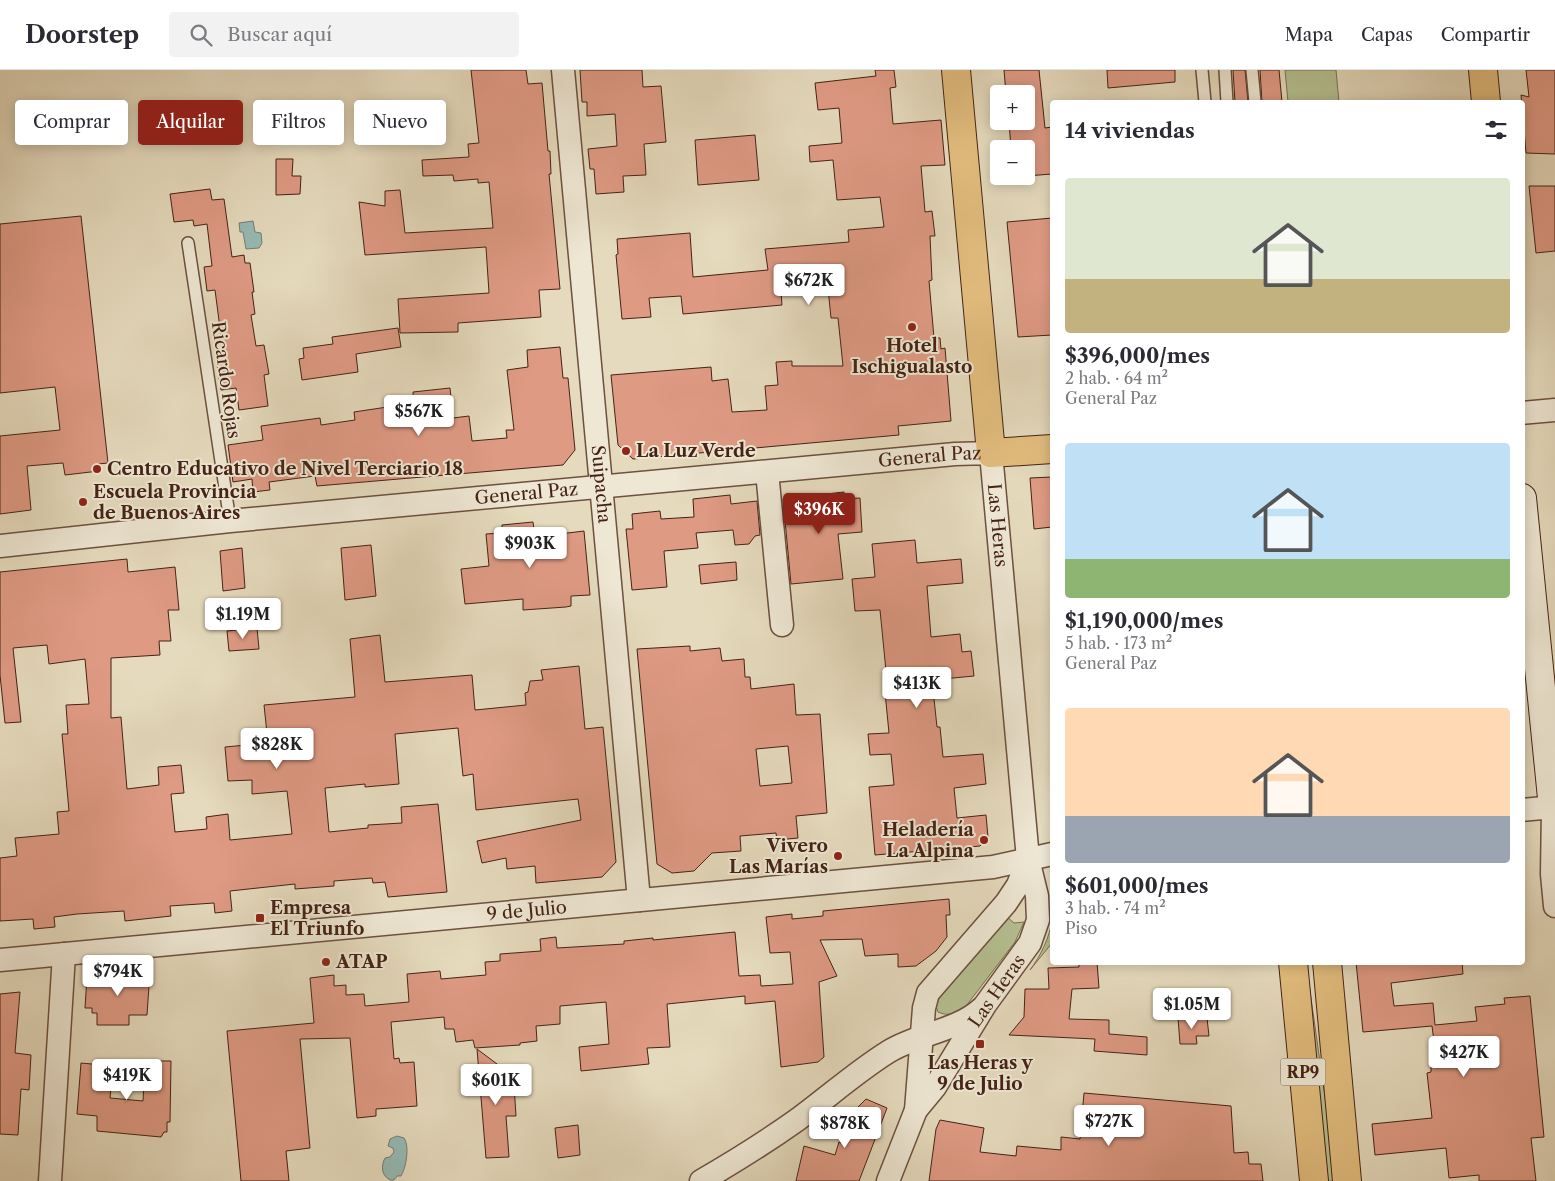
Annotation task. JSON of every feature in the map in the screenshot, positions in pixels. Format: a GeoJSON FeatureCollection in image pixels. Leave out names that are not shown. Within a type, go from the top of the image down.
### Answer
{"type":"FeatureCollection","features":[{"type":"Feature","properties":{"kind":"main road","name":"Las Heras"},"geometry":{"type":"LineString","coordinates":[[956,70],[991,453]]}},
{"type":"Feature","properties":{"kind":"main road"},"geometry":{"type":"LineString","coordinates":[[1483,70],[1486,100]]}},
{"type":"Feature","properties":{"kind":"main road","name":"General Paz"},"geometry":{"type":"LineString","coordinates":[[991,453],[1050,449]]}},
{"type":"Feature","properties":{"kind":"main road"},"geometry":{"type":"LineString","coordinates":[[1525,527],[1554,808]]}},
{"type":"Feature","properties":{"kind":"main road","name":"RP9"},"geometry":{"type":"LineString","coordinates":[[1293,965],[1314,1181]]}},
{"type":"Feature","properties":{"kind":"main road","name":"RP9"},"geometry":{"type":"LineString","coordinates":[[1327,965],[1347,1181]]}},
{"type":"Feature","properties":{"kind":"street","name":"Suipacha"},"geometry":{"type":"LineString","coordinates":[[563,70],[639,900]]}},
{"type":"Feature","properties":{"kind":"street"},"geometry":{"type":"LineString","coordinates":[[1525,413],[1555,410]]}},
{"type":"Feature","properties":{"kind":"street","name":"General Paz"},"geometry":{"type":"LineString","coordinates":[[0,546],[230,521],[948,455],[991,453]]}},
{"type":"Feature","properties":{"kind":"street","name":"Las Heras"},"geometry":{"type":"LineString","coordinates":[[916,1110],[934,1088],[985,1005],[1025,952],[1038,920],[1036,896],[1028,859],[991,453]]}},
{"type":"Feature","properties":{"kind":"street"},"geometry":{"type":"LineString","coordinates":[[767,472],[782,625]]}},
{"type":"Feature","properties":{"kind":"street"},"geometry":{"type":"LineString","coordinates":[[1525,810],[1554,808],[1552,874],[1555,906]]}},
{"type":"Feature","properties":{"kind":"street","name":"9 de Julio"},"geometry":{"type":"LineString","coordinates":[[0,960],[993,867],[1050,854]]}},
{"type":"Feature","properties":{"kind":"street","name":"Las Heras"},"geometry":{"type":"LineString","coordinates":[[888,1181],[916,1110],[924,1008],[928,993],[1006,903],[1018,885],[1028,859]]}},
{"type":"Feature","properties":{"kind":"street"},"geometry":{"type":"LineString","coordinates":[[50,1181],[64,954]]}},
{"type":"Feature","properties":{"kind":"street"},"geometry":{"type":"LineString","coordinates":[[700,1181],[740,1158],[797,1120],[890,1051],[922,1036],[963,1021],[985,1005]]}},
{"type":"Feature","properties":{"kind":"lane"},"geometry":{"type":"LineString","coordinates":[[1202,70],[1205,100]]}},
{"type":"Feature","properties":{"kind":"lane"},"geometry":{"type":"LineString","coordinates":[[1225,70],[1228,100]]}},
{"type":"Feature","properties":{"kind":"lane"},"geometry":{"type":"LineString","coordinates":[[1252,70],[1255,100]]}},
{"type":"Feature","properties":{"kind":"lane","name":"Ricardo Rojas"},"geometry":{"type":"LineString","coordinates":[[188,243],[230,521]]}},
{"type":"Feature","properties":{"kind":"green space"},"geometry":{"type":"Polygon","coordinates":[[[1285,70],[1336,70],[1339,100],[1288,100],[1285,70]]]}},
{"type":"Feature","properties":{"kind":"green space"},"geometry":{"type":"Polygon","coordinates":[[[1006,916],[1014,923],[1024,922],[1015,942],[966,1006],[953,1014],[938,1012],[937,1000],[1006,916]]]}},
{"type":"Feature","properties":{"kind":"green space"},"geometry":{"type":"Polygon","coordinates":[[[1050,928],[1050,945],[1030,970],[1044,946],[1050,928]]]}},
{"type":"Feature","properties":{"kind":"green space"},"geometry":{"type":"Polygon","coordinates":[[[1306,965],[1326,1104],[1334,1181],[1327,1181],[1306,965]]]}},
{"type":"Feature","properties":{"kind":"water"},"geometry":{"type":"Polygon","coordinates":[[[253,221],[255,232],[261,233],[262,243],[259,248],[246,249],[243,232],[240,232],[239,223],[253,221]]]}},
{"type":"Feature","properties":{"kind":"water"},"geometry":{"type":"Polygon","coordinates":[[[397,1136],[404,1138],[406,1142],[407,1157],[401,1176],[390,1180],[383,1173],[383,1164],[385,1158],[390,1157],[394,1152],[393,1148],[388,1146],[390,1139],[397,1136]]]}},
{"type":"Feature","properties":{"kind":"building"},"geometry":{"type":"Polygon","coordinates":[[[471,70],[526,70],[528,84],[542,83],[548,151],[550,151],[551,174],[549,174],[560,289],[539,290],[541,317],[458,323],[458,332],[400,333],[398,299],[489,293],[486,247],[365,255],[359,202],[385,206],[385,191],[400,190],[405,233],[493,228],[489,182],[478,183],[478,179],[454,181],[453,175],[423,176],[422,160],[469,157],[468,144],[479,143],[471,70]]]}},
{"type":"Feature","properties":{"kind":"building"},"geometry":{"type":"Polygon","coordinates":[[[580,70],[642,70],[643,87],[661,86],[666,142],[644,144],[646,175],[623,176],[624,192],[596,194],[594,169],[590,169],[588,149],[617,146],[615,114],[587,116],[587,102],[582,102],[580,70]]]}},
{"type":"Feature","properties":{"kind":"building"},"geometry":{"type":"Polygon","coordinates":[[[875,70],[894,70],[896,87],[890,88],[893,124],[941,120],[945,165],[921,166],[925,212],[932,211],[935,236],[930,236],[932,280],[929,281],[934,338],[940,338],[941,349],[945,348],[951,421],[898,426],[899,435],[633,459],[618,445],[611,375],[711,367],[712,381],[728,379],[732,412],[767,410],[765,386],[778,385],[776,362],[792,361],[792,366],[843,366],[838,318],[831,318],[828,288],[781,292],[782,305],[683,314],[681,296],[649,298],[651,317],[622,319],[616,255],[618,254],[617,239],[690,233],[693,277],[768,270],[765,249],[849,242],[848,230],[884,227],[880,197],[837,200],[833,160],[810,162],[809,146],[842,143],[839,108],[818,110],[815,83],[876,76],[875,70]]]}},
{"type":"Feature","properties":{"kind":"building"},"geometry":{"type":"Polygon","coordinates":[[[1004,70],[1039,70],[1045,128],[1050,127],[1050,174],[1035,175],[1035,140],[1010,140],[1010,130],[1035,130],[1035,85],[1005,85],[1004,70]]]}},
{"type":"Feature","properties":{"kind":"building"},"geometry":{"type":"Polygon","coordinates":[[[1107,70],[1175,70],[1175,82],[1108,88],[1107,70]]]}},
{"type":"Feature","properties":{"kind":"building"},"geometry":{"type":"Polygon","coordinates":[[[1233,70],[1245,70],[1248,100],[1235,100],[1233,70]]]}},
{"type":"Feature","properties":{"kind":"building"},"geometry":{"type":"Polygon","coordinates":[[[1260,70],[1279,70],[1282,100],[1262,100],[1260,70]]]}},
{"type":"Feature","properties":{"kind":"building"},"geometry":{"type":"Polygon","coordinates":[[[1526,70],[1555,70],[1555,154],[1526,153],[1525,100],[1521,100],[1521,95],[1529,97],[1526,70]]]}},
{"type":"Feature","properties":{"kind":"building"},"geometry":{"type":"Polygon","coordinates":[[[755,135],[759,180],[698,185],[695,140],[755,135]]]}},
{"type":"Feature","properties":{"kind":"building"},"geometry":{"type":"Polygon","coordinates":[[[276,159],[293,159],[292,176],[301,176],[300,194],[276,195],[276,159]]]}},
{"type":"Feature","properties":{"kind":"building"},"geometry":{"type":"Polygon","coordinates":[[[1529,186],[1555,186],[1555,251],[1536,253],[1529,186]]]}},
{"type":"Feature","properties":{"kind":"building"},"geometry":{"type":"Polygon","coordinates":[[[210,189],[212,200],[224,199],[232,257],[244,255],[245,263],[250,263],[255,314],[251,315],[256,346],[264,345],[269,374],[264,375],[268,406],[239,410],[236,388],[221,390],[215,352],[223,351],[215,290],[207,291],[204,267],[212,266],[207,224],[194,226],[193,220],[174,222],[170,194],[210,189]]]}},
{"type":"Feature","properties":{"kind":"building"},"geometry":{"type":"Polygon","coordinates":[[[81,216],[108,463],[98,464],[99,471],[65,475],[63,463],[27,466],[31,510],[0,514],[0,436],[60,430],[55,387],[0,393],[0,224],[81,216]]]}},
{"type":"Feature","properties":{"kind":"building"},"geometry":{"type":"Polygon","coordinates":[[[1050,218],[1050,335],[1018,337],[1007,222],[1050,218]]]}},
{"type":"Feature","properties":{"kind":"building"},"geometry":{"type":"Polygon","coordinates":[[[398,328],[401,347],[356,354],[358,372],[302,380],[299,359],[304,358],[303,348],[333,344],[332,337],[398,328]]]}},
{"type":"Feature","properties":{"kind":"building"},"geometry":{"type":"Polygon","coordinates":[[[560,347],[563,378],[568,378],[575,450],[563,465],[317,486],[315,476],[269,482],[270,490],[253,492],[252,479],[233,482],[228,445],[263,440],[261,426],[320,418],[321,425],[355,420],[354,412],[414,403],[413,392],[450,388],[453,418],[469,416],[472,441],[507,438],[506,430],[514,430],[507,370],[528,367],[527,350],[560,347]]]}},
{"type":"Feature","properties":{"kind":"building"},"geometry":{"type":"Polygon","coordinates":[[[1050,477],[1050,527],[1034,529],[1030,478],[1050,477]]]}},
{"type":"Feature","properties":{"kind":"building"},"geometry":{"type":"Polygon","coordinates":[[[844,492],[845,499],[860,498],[862,532],[838,534],[843,579],[791,584],[783,499],[844,492]]]}},
{"type":"Feature","properties":{"kind":"building"},"geometry":{"type":"Polygon","coordinates":[[[730,495],[731,504],[757,501],[760,535],[755,536],[749,544],[735,545],[733,530],[696,533],[698,548],[664,551],[667,587],[632,590],[626,529],[633,529],[632,514],[660,511],[661,519],[694,517],[693,499],[730,495]]]}},
{"type":"Feature","properties":{"kind":"building"},"geometry":{"type":"Polygon","coordinates":[[[533,522],[535,537],[584,531],[590,595],[571,596],[571,606],[566,607],[523,610],[523,599],[465,604],[461,569],[489,566],[486,534],[502,533],[502,525],[533,522]]]}},
{"type":"Feature","properties":{"kind":"building"},"geometry":{"type":"Polygon","coordinates":[[[915,540],[917,563],[961,559],[963,583],[927,586],[931,637],[960,634],[962,652],[971,651],[974,676],[932,680],[937,727],[940,727],[943,757],[983,754],[986,784],[954,788],[957,818],[986,815],[988,837],[980,846],[875,855],[869,787],[894,785],[891,754],[870,755],[868,734],[889,733],[883,672],[886,671],[880,610],[855,611],[852,579],[875,577],[872,544],[915,540]]]}},
{"type":"Feature","properties":{"kind":"building"},"geometry":{"type":"Polygon","coordinates":[[[371,545],[376,596],[345,600],[341,548],[371,545]]]}},
{"type":"Feature","properties":{"kind":"building"},"geometry":{"type":"Polygon","coordinates":[[[242,548],[245,588],[223,591],[220,551],[242,548]]]}},
{"type":"Feature","properties":{"kind":"building"},"geometry":{"type":"Polygon","coordinates":[[[127,559],[128,572],[175,567],[179,610],[168,610],[171,641],[159,641],[160,655],[111,658],[111,718],[121,717],[127,789],[159,785],[158,767],[181,765],[184,793],[171,794],[175,832],[207,829],[206,817],[228,814],[230,840],[292,834],[287,791],[252,794],[252,780],[228,781],[225,747],[268,743],[264,705],[355,697],[350,639],[380,635],[385,682],[472,675],[475,710],[526,705],[525,693],[528,692],[530,681],[543,680],[541,670],[579,666],[585,729],[603,727],[616,862],[602,877],[536,883],[535,866],[507,869],[506,858],[482,863],[477,841],[581,820],[578,799],[476,810],[473,774],[463,776],[458,728],[395,734],[399,784],[365,787],[365,784],[325,788],[329,832],[368,828],[368,825],[402,823],[401,807],[438,804],[447,892],[388,897],[385,882],[373,883],[372,878],[334,881],[334,886],[295,889],[295,884],[230,891],[232,911],[215,913],[214,903],[170,906],[171,916],[125,921],[124,911],[54,917],[55,927],[34,929],[33,919],[0,921],[0,858],[17,856],[15,838],[59,834],[57,812],[69,811],[62,734],[68,734],[66,705],[89,704],[85,659],[49,664],[47,645],[13,648],[21,722],[5,723],[0,675],[0,572],[127,559]]]}},
{"type":"Feature","properties":{"kind":"building"},"geometry":{"type":"Polygon","coordinates":[[[736,562],[737,580],[701,584],[699,565],[736,562]]]}},
{"type":"Feature","properties":{"kind":"building"},"geometry":{"type":"Polygon","coordinates":[[[257,628],[259,649],[229,651],[227,631],[257,628]]]}},
{"type":"Feature","properties":{"kind":"building"},"geometry":{"type":"Polygon","coordinates":[[[690,646],[690,651],[720,648],[722,661],[744,659],[745,677],[750,677],[751,689],[794,684],[796,715],[820,714],[827,813],[796,816],[798,838],[777,840],[776,833],[740,836],[741,851],[712,853],[694,871],[672,873],[657,864],[637,649],[690,646]],[[788,746],[756,749],[760,786],[792,783],[788,746]]]}},
{"type":"Feature","properties":{"kind":"building"},"geometry":{"type":"Polygon","coordinates":[[[949,899],[950,915],[946,915],[947,937],[936,951],[916,966],[898,967],[898,954],[865,956],[862,939],[820,940],[837,976],[819,982],[824,1057],[818,1062],[781,1067],[775,1001],[745,1004],[745,996],[667,1004],[670,1047],[647,1048],[649,1064],[581,1071],[579,1047],[609,1044],[606,1002],[560,1006],[560,1024],[536,1026],[537,1041],[520,1043],[520,1045],[475,1048],[473,1040],[456,1042],[454,1029],[445,1029],[444,1017],[391,1022],[394,1059],[399,1058],[400,1063],[414,1062],[417,1106],[376,1109],[376,1116],[357,1118],[350,1038],[300,1039],[310,1148],[286,1151],[289,1181],[241,1181],[227,1031],[314,1023],[310,978],[334,975],[334,986],[346,985],[346,995],[364,994],[365,1006],[409,1002],[407,974],[440,971],[441,979],[486,975],[485,962],[500,961],[500,954],[541,951],[540,939],[556,937],[557,948],[624,944],[624,941],[735,932],[739,976],[760,975],[761,986],[793,984],[790,952],[770,953],[766,917],[792,914],[792,919],[823,916],[823,911],[949,899]]]}},
{"type":"Feature","properties":{"kind":"building"},"geometry":{"type":"Polygon","coordinates":[[[1079,965],[1097,965],[1099,988],[1072,989],[1069,1019],[1109,1020],[1109,1034],[1147,1037],[1147,1055],[1094,1051],[1095,1039],[1009,1035],[1024,1017],[1025,989],[1049,989],[1048,968],[1079,967],[1079,965]]]}},
{"type":"Feature","properties":{"kind":"building"},"geometry":{"type":"Polygon","coordinates":[[[1356,965],[1462,965],[1463,974],[1391,983],[1394,1006],[1433,1003],[1435,1025],[1477,1021],[1475,1007],[1505,1004],[1504,998],[1530,996],[1544,1137],[1531,1138],[1536,1181],[1479,1181],[1479,1175],[1449,1178],[1446,1148],[1375,1155],[1372,1124],[1432,1118],[1427,1073],[1431,1072],[1431,1066],[1437,1065],[1432,1026],[1363,1032],[1356,965]]]}},
{"type":"Feature","properties":{"kind":"building"},"geometry":{"type":"Polygon","coordinates":[[[150,971],[147,1015],[129,1015],[129,1025],[97,1025],[97,1013],[92,1013],[92,1008],[85,1008],[87,977],[150,971]]]}},
{"type":"Feature","properties":{"kind":"building"},"geometry":{"type":"Polygon","coordinates":[[[20,992],[15,1053],[31,1055],[29,1090],[21,1089],[18,1135],[0,1134],[0,994],[20,992]]]}},
{"type":"Feature","properties":{"kind":"building"},"geometry":{"type":"Polygon","coordinates":[[[1178,1018],[1207,1018],[1209,1036],[1196,1036],[1197,1044],[1180,1044],[1178,1018]]]}},
{"type":"Feature","properties":{"kind":"building"},"geometry":{"type":"Polygon","coordinates":[[[477,1049],[509,1073],[509,1085],[514,1085],[516,1116],[506,1116],[509,1157],[486,1158],[477,1049]]]}},
{"type":"Feature","properties":{"kind":"building"},"geometry":{"type":"Polygon","coordinates":[[[145,1061],[171,1061],[170,1122],[167,1122],[167,1132],[164,1132],[161,1137],[97,1131],[97,1116],[77,1114],[81,1063],[113,1066],[110,1098],[143,1101],[145,1061]]]}},
{"type":"Feature","properties":{"kind":"building"},"geometry":{"type":"Polygon","coordinates":[[[1084,1093],[1231,1106],[1234,1153],[1248,1152],[1249,1164],[1261,1164],[1263,1181],[929,1181],[936,1129],[940,1120],[984,1128],[980,1152],[1016,1156],[1017,1146],[1061,1150],[1061,1137],[1080,1139],[1084,1093]]]}},
{"type":"Feature","properties":{"kind":"building"},"geometry":{"type":"Polygon","coordinates":[[[866,1099],[887,1108],[859,1181],[796,1181],[804,1146],[835,1155],[839,1142],[841,1143],[844,1135],[846,1136],[858,1107],[866,1099]]]}},
{"type":"Feature","properties":{"kind":"building"},"geometry":{"type":"Polygon","coordinates":[[[578,1125],[580,1155],[558,1158],[555,1128],[578,1125]]]}},
{"type":"Feature","properties":{"kind":"place","name":"Hotel Ischigualasto"},"geometry":{"type":"Point","coordinates":[912,327]}},
{"type":"Feature","properties":{"kind":"place","name":"La Luz Verde"},"geometry":{"type":"Point","coordinates":[626,451]}},
{"type":"Feature","properties":{"kind":"place","name":"Centro Educativo de Nivel Terciario 18"},"geometry":{"type":"Point","coordinates":[97,469]}},
{"type":"Feature","properties":{"kind":"place","name":"Escuela Provincia de Buenos Aires"},"geometry":{"type":"Point","coordinates":[83,502]}},
{"type":"Feature","properties":{"kind":"place","name":"Heladería La Alpina"},"geometry":{"type":"Point","coordinates":[984,840]}},
{"type":"Feature","properties":{"kind":"place","name":"Vivero Las Marías"},"geometry":{"type":"Point","coordinates":[838,856]}},
{"type":"Feature","properties":{"kind":"place","name":"Empresa El Triunfo"},"geometry":{"type":"Point","coordinates":[260,918]}},
{"type":"Feature","properties":{"kind":"place","name":"ATAP"},"geometry":{"type":"Point","coordinates":[326,962]}},
{"type":"Feature","properties":{"kind":"place","name":"Las Heras y 9 de Julio"},"geometry":{"type":"Point","coordinates":[980,1044]}}]}
